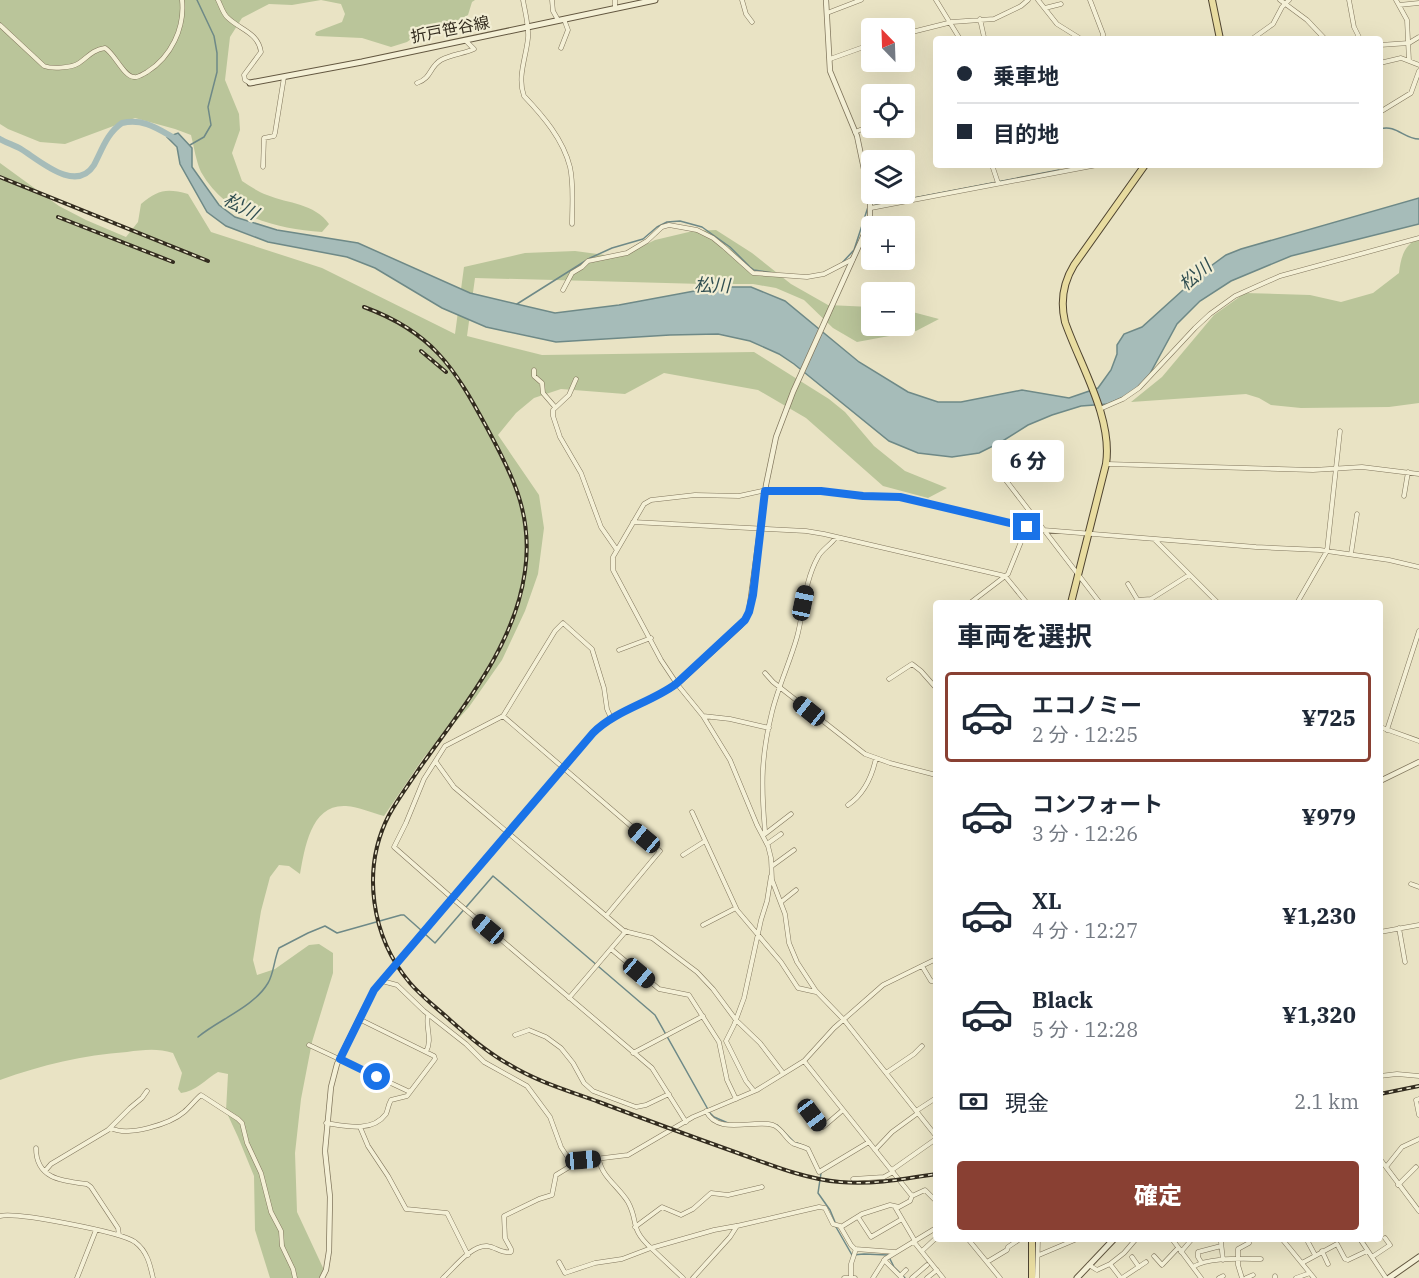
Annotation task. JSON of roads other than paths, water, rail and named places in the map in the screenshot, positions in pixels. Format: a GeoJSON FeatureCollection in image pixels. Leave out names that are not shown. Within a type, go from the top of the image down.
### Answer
{"type":"FeatureCollection","features":[{"type":"Feature","properties":{"kind":"main road","name":"折戸笹谷線"},"geometry":{"type":"LineString","coordinates":[[250,83],[655,0]]}},
{"type":"Feature","properties":{"kind":"main road"},"geometry":{"type":"LineString","coordinates":[[1212,0],[1219,36]]}},
{"type":"Feature","properties":{"kind":"main road"},"geometry":{"type":"LineString","coordinates":[[1072,600],[1106,464],[1107,435],[1064,318],[1062,297],[1066,279],[1079,256],[1143,168]]}},
{"type":"Feature","properties":{"kind":"main road"},"geometry":{"type":"LineString","coordinates":[[1032,1242],[1032,1278]]}},
{"type":"Feature","properties":{"kind":"main road"},"geometry":{"type":"LineString","coordinates":[[1077,1278],[1111,1242]]}},
{"type":"Feature","properties":{"kind":"main road"},"geometry":{"type":"LineString","coordinates":[[1387,1278],[1419,1257]]}},
{"type":"Feature","properties":{"kind":"street"},"geometry":{"type":"LineString","coordinates":[[0,25],[38,62],[51,68],[78,64],[94,51],[105,48],[129,76],[138,77],[164,58],[172,46],[183,16],[182,0]]}},
{"type":"Feature","properties":{"kind":"street"},"geometry":{"type":"LineString","coordinates":[[218,0],[225,15],[251,33],[259,43],[261,52],[244,75],[250,83]]}},
{"type":"Feature","properties":{"kind":"street"},"geometry":{"type":"LineString","coordinates":[[523,0],[528,39],[522,69],[522,91],[550,125],[568,163],[571,177],[572,225]]}},
{"type":"Feature","properties":{"kind":"street"},"geometry":{"type":"LineString","coordinates":[[552,0],[553,11],[568,30],[561,48]]}},
{"type":"Feature","properties":{"kind":"street"},"geometry":{"type":"LineString","coordinates":[[615,0],[615,8]]}},
{"type":"Feature","properties":{"kind":"street"},"geometry":{"type":"LineString","coordinates":[[742,0],[745,12],[753,22]]}},
{"type":"Feature","properties":{"kind":"street"},"geometry":{"type":"LineString","coordinates":[[322,1278],[326,1270],[329,1251],[330,1197],[325,1151],[331,1087],[340,1059],[372,993],[593,733],[610,718],[676,684],[736,630],[747,616],[753,595],[765,491],[776,437],[784,414],[866,230],[871,208],[855,132],[833,81],[826,0]]}},
{"type":"Feature","properties":{"kind":"street"},"geometry":{"type":"LineString","coordinates":[[827,13],[861,0]]}},
{"type":"Feature","properties":{"kind":"street"},"geometry":{"type":"LineString","coordinates":[[936,0],[958,36]]}},
{"type":"Feature","properties":{"kind":"street"},"geometry":{"type":"LineString","coordinates":[[915,31],[950,22],[994,19],[1021,6],[1028,0]]}},
{"type":"Feature","properties":{"kind":"street"},"geometry":{"type":"LineString","coordinates":[[1038,0],[1057,24],[1076,36]]}},
{"type":"Feature","properties":{"kind":"street"},"geometry":{"type":"LineString","coordinates":[[1090,0],[1102,36]]}},
{"type":"Feature","properties":{"kind":"street"},"geometry":{"type":"LineString","coordinates":[[1280,0],[1287,2],[1322,36]]}},
{"type":"Feature","properties":{"kind":"street"},"geometry":{"type":"LineString","coordinates":[[1349,0],[1354,27],[1358,36]]}},
{"type":"Feature","properties":{"kind":"street"},"geometry":{"type":"LineString","coordinates":[[1396,0],[1407,20],[1409,61]]}},
{"type":"Feature","properties":{"kind":"street"},"geometry":{"type":"LineString","coordinates":[[1256,36],[1273,24],[1287,2]]}},
{"type":"Feature","properties":{"kind":"street"},"geometry":{"type":"LineString","coordinates":[[1399,5],[1419,3]]}},
{"type":"Feature","properties":{"kind":"street"},"geometry":{"type":"LineString","coordinates":[[1045,8],[1061,4]]}},
{"type":"Feature","properties":{"kind":"street"},"geometry":{"type":"LineString","coordinates":[[980,19],[984,36]]}},
{"type":"Feature","properties":{"kind":"street"},"geometry":{"type":"LineString","coordinates":[[1383,45],[1409,43],[1419,37]]}},
{"type":"Feature","properties":{"kind":"street"},"geometry":{"type":"LineString","coordinates":[[417,83],[426,80],[440,61],[457,53],[474,49],[465,39]]}},
{"type":"Feature","properties":{"kind":"street"},"geometry":{"type":"LineString","coordinates":[[830,59],[861,48]]}},
{"type":"Feature","properties":{"kind":"street"},"geometry":{"type":"LineString","coordinates":[[1383,62],[1397,58],[1417,64],[1418,57]]}},
{"type":"Feature","properties":{"kind":"street"},"geometry":{"type":"LineString","coordinates":[[1383,110],[1411,93],[1419,71]]}},
{"type":"Feature","properties":{"kind":"street"},"geometry":{"type":"LineString","coordinates":[[263,167],[263,139],[265,136],[274,136],[284,77]]}},
{"type":"Feature","properties":{"kind":"street"},"geometry":{"type":"LineString","coordinates":[[855,132],[861,130]]}},
{"type":"Feature","properties":{"kind":"street"},"geometry":{"type":"LineString","coordinates":[[993,168],[998,183]]}},
{"type":"Feature","properties":{"kind":"street"},"geometry":{"type":"LineString","coordinates":[[871,208],[1080,168]]}},
{"type":"Feature","properties":{"kind":"street"},"geometry":{"type":"LineString","coordinates":[[563,290],[572,273],[588,261],[627,253],[647,241],[662,227],[669,225],[697,230],[712,238],[753,273],[807,278],[824,274],[847,260],[853,259]]}},
{"type":"Feature","properties":{"kind":"street"},"geometry":{"type":"LineString","coordinates":[[1099,409],[1123,399],[1139,388],[1210,314],[1245,291],[1280,276],[1419,238]]}},
{"type":"Feature","properties":{"kind":"street"},"geometry":{"type":"LineString","coordinates":[[534,370],[534,376],[542,383],[545,396],[555,407]]}},
{"type":"Feature","properties":{"kind":"street"},"geometry":{"type":"LineString","coordinates":[[576,379],[569,394],[555,407],[553,416],[558,434],[581,473],[601,527],[616,550]]}},
{"type":"Feature","properties":{"kind":"street"},"geometry":{"type":"LineString","coordinates":[[1299,600],[1327,551],[1340,431]]}},
{"type":"Feature","properties":{"kind":"street"},"geometry":{"type":"LineString","coordinates":[[1106,464],[1313,471],[1362,466],[1419,474]]}},
{"type":"Feature","properties":{"kind":"street"},"geometry":{"type":"LineString","coordinates":[[998,470],[1098,600]]}},
{"type":"Feature","properties":{"kind":"street"},"geometry":{"type":"LineString","coordinates":[[1404,496],[1408,472]]}},
{"type":"Feature","properties":{"kind":"street"},"geometry":{"type":"LineString","coordinates":[[933,1132],[844,1020],[817,992],[795,959],[772,876],[767,844],[729,760],[704,716],[676,684],[661,660],[613,570],[612,560],[616,550],[646,501],[695,495],[739,496],[765,491],[821,491],[863,496],[900,497],[1043,530],[1327,551],[1419,567]]}},
{"type":"Feature","properties":{"kind":"street"},"geometry":{"type":"LineString","coordinates":[[1351,554],[1357,514]]}},
{"type":"Feature","properties":{"kind":"street"},"geometry":{"type":"LineString","coordinates":[[633,522],[806,531],[1006,576],[1026,600]]}},
{"type":"Feature","properties":{"kind":"street"},"geometry":{"type":"LineString","coordinates":[[974,600],[1006,576],[1027,527]]}},
{"type":"Feature","properties":{"kind":"street"},"geometry":{"type":"LineString","coordinates":[[763,835],[762,780],[773,710],[797,635],[806,590],[814,566],[820,553],[836,537]]}},
{"type":"Feature","properties":{"kind":"street"},"geometry":{"type":"LineString","coordinates":[[1155,539],[1215,600]]}},
{"type":"Feature","properties":{"kind":"street"},"geometry":{"type":"LineString","coordinates":[[1144,600],[1153,598],[1190,575]]}},
{"type":"Feature","properties":{"kind":"street"},"geometry":{"type":"LineString","coordinates":[[1128,585],[1135,600]]}},
{"type":"Feature","properties":{"kind":"street"},"geometry":{"type":"LineString","coordinates":[[610,718],[592,649],[563,623],[555,631],[503,716],[446,745],[424,779],[394,847],[656,1072],[686,1122]]}},
{"type":"Feature","properties":{"kind":"street"},"geometry":{"type":"LineString","coordinates":[[1387,730],[1419,631]]}},
{"type":"Feature","properties":{"kind":"street"},"geometry":{"type":"LineString","coordinates":[[619,650],[651,638]]}},
{"type":"Feature","properties":{"kind":"street"},"geometry":{"type":"LineString","coordinates":[[889,679],[913,664],[933,685]]}},
{"type":"Feature","properties":{"kind":"street"},"geometry":{"type":"LineString","coordinates":[[765,673],[769,679],[865,754],[933,774]]}},
{"type":"Feature","properties":{"kind":"street"},"geometry":{"type":"LineString","coordinates":[[503,716],[660,852],[606,916]]}},
{"type":"Feature","properties":{"kind":"street"},"geometry":{"type":"LineString","coordinates":[[704,716],[769,728]]}},
{"type":"Feature","properties":{"kind":"street"},"geometry":{"type":"LineString","coordinates":[[1383,728],[1419,741]]}},
{"type":"Feature","properties":{"kind":"street"},"geometry":{"type":"LineString","coordinates":[[848,805],[861,794],[867,785],[876,758]]}},
{"type":"Feature","properties":{"kind":"street"},"geometry":{"type":"LineString","coordinates":[[436,762],[450,784],[606,916],[626,931],[652,938],[697,972],[736,1021],[760,1043],[783,1073]]}},
{"type":"Feature","properties":{"kind":"street"},"geometry":{"type":"LineString","coordinates":[[1383,780],[1419,762]]}},
{"type":"Feature","properties":{"kind":"street"},"geometry":{"type":"LineString","coordinates":[[692,812],[736,908],[781,962],[798,988],[817,992]]}},
{"type":"Feature","properties":{"kind":"street"},"geometry":{"type":"LineString","coordinates":[[763,835],[791,814]]}},
{"type":"Feature","properties":{"kind":"street"},"geometry":{"type":"LineString","coordinates":[[767,844],[781,834]]}},
{"type":"Feature","properties":{"kind":"street"},"geometry":{"type":"LineString","coordinates":[[682,855],[705,841]]}},
{"type":"Feature","properties":{"kind":"street"},"geometry":{"type":"LineString","coordinates":[[771,867],[794,850]]}},
{"type":"Feature","properties":{"kind":"street"},"geometry":{"type":"LineString","coordinates":[[726,1042],[744,998],[772,876]]}},
{"type":"Feature","properties":{"kind":"street"},"geometry":{"type":"LineString","coordinates":[[1411,884],[1419,886]]}},
{"type":"Feature","properties":{"kind":"street"},"geometry":{"type":"LineString","coordinates":[[781,902],[796,890]]}},
{"type":"Feature","properties":{"kind":"street"},"geometry":{"type":"LineString","coordinates":[[703,925],[736,908]]}},
{"type":"Feature","properties":{"kind":"street"},"geometry":{"type":"LineString","coordinates":[[1383,931],[1419,925]]}},
{"type":"Feature","properties":{"kind":"street"},"geometry":{"type":"LineString","coordinates":[[1399,928],[1405,962]]}},
{"type":"Feature","properties":{"kind":"street"},"geometry":{"type":"LineString","coordinates":[[569,998],[626,931]]}},
{"type":"Feature","properties":{"kind":"street"},"geometry":{"type":"LineString","coordinates":[[611,949],[659,989],[688,994],[719,1042],[727,1080],[735,1099]]}},
{"type":"Feature","properties":{"kind":"street"},"geometry":{"type":"LineString","coordinates":[[443,1278],[477,1249],[486,1246],[507,1254],[511,1252],[506,1238],[504,1216],[552,1195],[556,1175],[572,1164],[628,1155],[706,1111],[754,1091],[804,1061],[844,1020],[883,985],[933,960]]}},
{"type":"Feature","properties":{"kind":"street"},"geometry":{"type":"LineString","coordinates":[[922,966],[933,981]]}},
{"type":"Feature","properties":{"kind":"street"},"geometry":{"type":"LineString","coordinates":[[382,981],[397,985],[484,1062],[523,1083],[531,1090],[552,1119],[561,1147],[572,1164]]}},
{"type":"Feature","properties":{"kind":"street"},"geometry":{"type":"LineString","coordinates":[[426,1052],[430,1042],[427,1018],[429,1015]]}},
{"type":"Feature","properties":{"kind":"street"},"geometry":{"type":"LineString","coordinates":[[633,1053],[703,1017]]}},
{"type":"Feature","properties":{"kind":"street"},"geometry":{"type":"LineString","coordinates":[[326,1123],[360,1127],[382,1117],[387,1112],[391,1101],[406,1097],[435,1059],[434,1056],[359,1019]]}},
{"type":"Feature","properties":{"kind":"street"},"geometry":{"type":"LineString","coordinates":[[515,1035],[529,1030],[546,1037],[561,1048],[586,1086],[603,1095],[636,1107],[646,1105],[669,1094]]}},
{"type":"Feature","properties":{"kind":"street"},"geometry":{"type":"LineString","coordinates":[[719,1042],[726,1042]]}},
{"type":"Feature","properties":{"kind":"street"},"geometry":{"type":"LineString","coordinates":[[726,1042],[746,1081],[754,1091]]}},
{"type":"Feature","properties":{"kind":"street"},"geometry":{"type":"LineString","coordinates":[[309,1045],[410,1092]]}},
{"type":"Feature","properties":{"kind":"street"},"geometry":{"type":"LineString","coordinates":[[886,1073],[922,1046]]}},
{"type":"Feature","properties":{"kind":"street"},"geometry":{"type":"LineString","coordinates":[[804,1061],[912,1196]]}},
{"type":"Feature","properties":{"kind":"street"},"geometry":{"type":"LineString","coordinates":[[1383,1076],[1398,1074],[1419,1076]]}},
{"type":"Feature","properties":{"kind":"street"},"geometry":{"type":"LineString","coordinates":[[45,1171],[51,1164],[111,1128],[147,1091]]}},
{"type":"Feature","properties":{"kind":"street"},"geometry":{"type":"LineString","coordinates":[[111,1128],[120,1131],[162,1124],[186,1111],[201,1095],[238,1119],[243,1126],[247,1143],[260,1170],[271,1212],[281,1231],[282,1246],[295,1278]]}},
{"type":"Feature","properties":{"kind":"street"},"geometry":{"type":"LineString","coordinates":[[1419,1099],[1416,1100],[1419,1115]]}},
{"type":"Feature","properties":{"kind":"street"},"geometry":{"type":"LineString","coordinates":[[875,1150],[892,1132],[933,1100]]}},
{"type":"Feature","properties":{"kind":"street"},"geometry":{"type":"LineString","coordinates":[[812,1115],[823,1127],[843,1110]]}},
{"type":"Feature","properties":{"kind":"street"},"geometry":{"type":"LineString","coordinates":[[706,1111],[710,1117],[726,1125],[776,1126],[793,1143],[808,1149],[819,1172],[869,1142]]}},
{"type":"Feature","properties":{"kind":"street"},"geometry":{"type":"LineString","coordinates":[[360,1127],[368,1146],[406,1209],[447,1213],[468,1255]]}},
{"type":"Feature","properties":{"kind":"street"},"geometry":{"type":"LineString","coordinates":[[853,1179],[885,1177],[933,1137]]}},
{"type":"Feature","properties":{"kind":"street"},"geometry":{"type":"LineString","coordinates":[[1386,1167],[1402,1147],[1419,1139]]}},
{"type":"Feature","properties":{"kind":"street"},"geometry":{"type":"LineString","coordinates":[[36,1148],[36,1161],[45,1171],[58,1179],[87,1184],[91,1187],[119,1235]]}},
{"type":"Feature","properties":{"kind":"street"},"geometry":{"type":"LineString","coordinates":[[598,1159],[601,1170],[628,1203],[640,1238],[682,1278]]}},
{"type":"Feature","properties":{"kind":"street"},"geometry":{"type":"LineString","coordinates":[[1383,1163],[1419,1210]]}},
{"type":"Feature","properties":{"kind":"street"},"geometry":{"type":"LineString","coordinates":[[1398,1185],[1416,1167]]}},
{"type":"Feature","properties":{"kind":"street"},"geometry":{"type":"LineString","coordinates":[[635,1227],[662,1207],[681,1215],[693,1209],[711,1193],[728,1195],[762,1187]]}},
{"type":"Feature","properties":{"kind":"street"},"geometry":{"type":"LineString","coordinates":[[841,1227],[858,1216],[890,1206],[899,1207],[909,1201],[912,1196],[925,1190],[933,1198]]}},
{"type":"Feature","properties":{"kind":"street"},"geometry":{"type":"LineString","coordinates":[[559,1262],[565,1273],[595,1263],[627,1258],[651,1248],[705,1232],[821,1207],[826,1209],[833,1224],[841,1227],[856,1253]]}},
{"type":"Feature","properties":{"kind":"street"},"geometry":{"type":"LineString","coordinates":[[895,1207],[914,1241],[943,1278]]}},
{"type":"Feature","properties":{"kind":"street"},"geometry":{"type":"LineString","coordinates":[[0,1216],[20,1215],[119,1235],[132,1240],[144,1251],[153,1278]]}},
{"type":"Feature","properties":{"kind":"street"},"geometry":{"type":"LineString","coordinates":[[858,1216],[871,1237],[902,1219]]}},
{"type":"Feature","properties":{"kind":"street"},"geometry":{"type":"LineString","coordinates":[[693,1278],[730,1237],[736,1226]]}},
{"type":"Feature","properties":{"kind":"street"},"geometry":{"type":"LineString","coordinates":[[77,1278],[96,1230]]}},
{"type":"Feature","properties":{"kind":"street"},"geometry":{"type":"LineString","coordinates":[[873,1278],[887,1257],[933,1230]]}},
{"type":"Feature","properties":{"kind":"street"},"geometry":{"type":"LineString","coordinates":[[1372,1257],[1390,1245],[1385,1238]]}},
{"type":"Feature","properties":{"kind":"street"},"geometry":{"type":"LineString","coordinates":[[922,1251],[933,1242]]}},
{"type":"Feature","properties":{"kind":"street"},"geometry":{"type":"LineString","coordinates":[[970,1242],[1000,1278]]}},
{"type":"Feature","properties":{"kind":"street"},"geometry":{"type":"LineString","coordinates":[[987,1262],[1016,1242]]}},
{"type":"Feature","properties":{"kind":"street"},"geometry":{"type":"LineString","coordinates":[[1037,1278],[1038,1242]]}},
{"type":"Feature","properties":{"kind":"street"},"geometry":{"type":"LineString","coordinates":[[1038,1255],[1070,1242]]}},
{"type":"Feature","properties":{"kind":"street"},"geometry":{"type":"LineString","coordinates":[[1089,1265],[1096,1270],[1110,1264],[1133,1242]]}},
{"type":"Feature","properties":{"kind":"street"},"geometry":{"type":"LineString","coordinates":[[1174,1242],[1199,1277]]}},
{"type":"Feature","properties":{"kind":"street"},"geometry":{"type":"LineString","coordinates":[[1154,1256],[1162,1265],[1189,1242]]}},
{"type":"Feature","properties":{"kind":"street"},"geometry":{"type":"LineString","coordinates":[[1284,1242],[1314,1278]]}},
{"type":"Feature","properties":{"kind":"street"},"geometry":{"type":"LineString","coordinates":[[1308,1242],[1315,1255]]}},
{"type":"Feature","properties":{"kind":"street"},"geometry":{"type":"LineString","coordinates":[[1362,1242],[1387,1278]]}},
{"type":"Feature","properties":{"kind":"street"},"geometry":{"type":"LineString","coordinates":[[1249,1243],[1238,1248],[1238,1258],[1244,1278],[1253,1275]]}},
{"type":"Feature","properties":{"kind":"street"},"geometry":{"type":"LineString","coordinates":[[1201,1263],[1197,1256],[1198,1252],[1221,1244],[1223,1260]]}},
{"type":"Feature","properties":{"kind":"street"},"geometry":{"type":"LineString","coordinates":[[1302,1263],[1337,1244],[1345,1259],[1348,1260],[1367,1251]]}},
{"type":"Feature","properties":{"kind":"street"},"geometry":{"type":"LineString","coordinates":[[1322,1251],[1328,1264]]}},
{"type":"Feature","properties":{"kind":"street"},"geometry":{"type":"LineString","coordinates":[[856,1253],[895,1252]]}},
{"type":"Feature","properties":{"kind":"street"},"geometry":{"type":"LineString","coordinates":[[844,1278],[853,1277],[851,1264],[856,1253]]}},
{"type":"Feature","properties":{"kind":"street"},"geometry":{"type":"LineString","coordinates":[[887,1257],[901,1277],[906,1270]]}},
{"type":"Feature","properties":{"kind":"street"},"geometry":{"type":"LineString","coordinates":[[1132,1257],[1139,1267]]}},
{"type":"Feature","properties":{"kind":"street"},"geometry":{"type":"LineString","coordinates":[[1193,1268],[1201,1263],[1238,1258],[1261,1258]]}},
{"type":"Feature","properties":{"kind":"street"},"geometry":{"type":"LineString","coordinates":[[1110,1264],[1120,1278],[1146,1262]]}},
{"type":"Feature","properties":{"kind":"street"},"geometry":{"type":"LineString","coordinates":[[912,1278],[927,1265]]}},
{"type":"Feature","properties":{"kind":"street"},"geometry":{"type":"LineString","coordinates":[[927,1278],[937,1270]]}},
{"type":"Feature","properties":{"kind":"street"},"geometry":{"type":"LineString","coordinates":[[573,1271],[577,1277]]}},
{"type":"Feature","properties":{"kind":"street"},"geometry":{"type":"LineString","coordinates":[[1296,1278],[1310,1273]]}},
{"type":"Feature","properties":{"kind":"water"},"geometry":{"type":"Polygon","coordinates":[[[178,133],[192,148],[192,167],[219,205],[235,217],[277,230],[358,243],[470,293],[555,313],[619,305],[716,287],[751,287],[785,301],[859,362],[908,392],[938,402],[961,402],[1022,390],[1069,398],[1098,388],[1111,370],[1117,354],[1117,345],[1124,334],[1142,327],[1204,271],[1226,255],[1419,198],[1419,224],[1291,256],[1231,281],[1200,301],[1177,324],[1146,381],[1128,395],[1108,404],[1081,406],[1052,415],[1028,425],[979,453],[952,457],[918,453],[889,441],[794,364],[779,354],[750,341],[718,334],[556,342],[486,327],[442,308],[375,268],[347,257],[268,242],[226,226],[207,212],[180,164],[177,147],[167,137],[178,133]]]}},
{"type":"Feature","properties":{"kind":"waterway"},"geometry":{"type":"LineString","coordinates":[[190,145],[204,137],[211,125],[208,107],[217,72],[214,36],[197,0]]}},
{"type":"Feature","properties":{"kind":"waterway","name":"松川"},"geometry":{"type":"LineString","coordinates":[[0,139],[21,149],[47,167],[68,176],[86,173],[94,165],[109,137],[122,123],[144,123],[176,139]]}},
{"type":"Feature","properties":{"kind":"waterway"},"geometry":{"type":"LineString","coordinates":[[1383,128],[1391,128],[1419,139]]}},
{"type":"Feature","properties":{"kind":"waterway"},"geometry":{"type":"LineString","coordinates":[[872,206],[1059,170]]}},
{"type":"Feature","properties":{"kind":"waterway"},"geometry":{"type":"LineString","coordinates":[[841,264],[854,250],[868,207]]}},
{"type":"Feature","properties":{"kind":"waterway"},"geometry":{"type":"LineString","coordinates":[[517,304],[590,258],[612,248],[643,239],[667,222],[680,221],[702,227],[730,247],[754,270],[773,273]]}},
{"type":"Feature","properties":{"kind":"waterway"},"geometry":{"type":"LineString","coordinates":[[425,934],[435,943],[493,876],[655,1015],[710,1113],[728,1123]]}},
{"type":"Feature","properties":{"kind":"waterway"},"geometry":{"type":"LineString","coordinates":[[198,1037],[262,992],[270,979],[279,948],[308,933],[325,926],[337,933],[401,915],[404,915],[422,931]]}},
{"type":"Feature","properties":{"kind":"waterway"},"geometry":{"type":"LineString","coordinates":[[777,1125],[793,1141]]}},
{"type":"Feature","properties":{"kind":"waterway"},"geometry":{"type":"LineString","coordinates":[[797,1143],[809,1148]]}},
{"type":"Feature","properties":{"kind":"waterway"},"geometry":{"type":"LineString","coordinates":[[821,1173],[818,1193],[835,1222]]}},
{"type":"Feature","properties":{"kind":"waterway"},"geometry":{"type":"LineString","coordinates":[[836,1227],[852,1255],[888,1255],[894,1267],[905,1278]]}},
{"type":"Feature","properties":{"kind":"railway"},"geometry":{"type":"LineString","coordinates":[[0,177],[208,261]]}},
{"type":"Feature","properties":{"kind":"railway"},"geometry":{"type":"LineString","coordinates":[[58,217],[173,262]]}},
{"type":"Feature","properties":{"kind":"railway"},"geometry":{"type":"LineString","coordinates":[[364,307],[387,317],[424,340],[452,370],[475,406],[513,480],[523,514],[527,551],[519,599],[498,651],[468,700],[396,803],[380,836],[375,858],[374,902],[386,945],[397,965],[419,993],[479,1044],[521,1071],[554,1086],[813,1178],[864,1183],[933,1174]]}},
{"type":"Feature","properties":{"kind":"railway"},"geometry":{"type":"LineString","coordinates":[[421,351],[446,372]]}},
{"type":"Feature","properties":{"kind":"railway"},"geometry":{"type":"LineString","coordinates":[[1383,1093],[1419,1086]]}}]}
